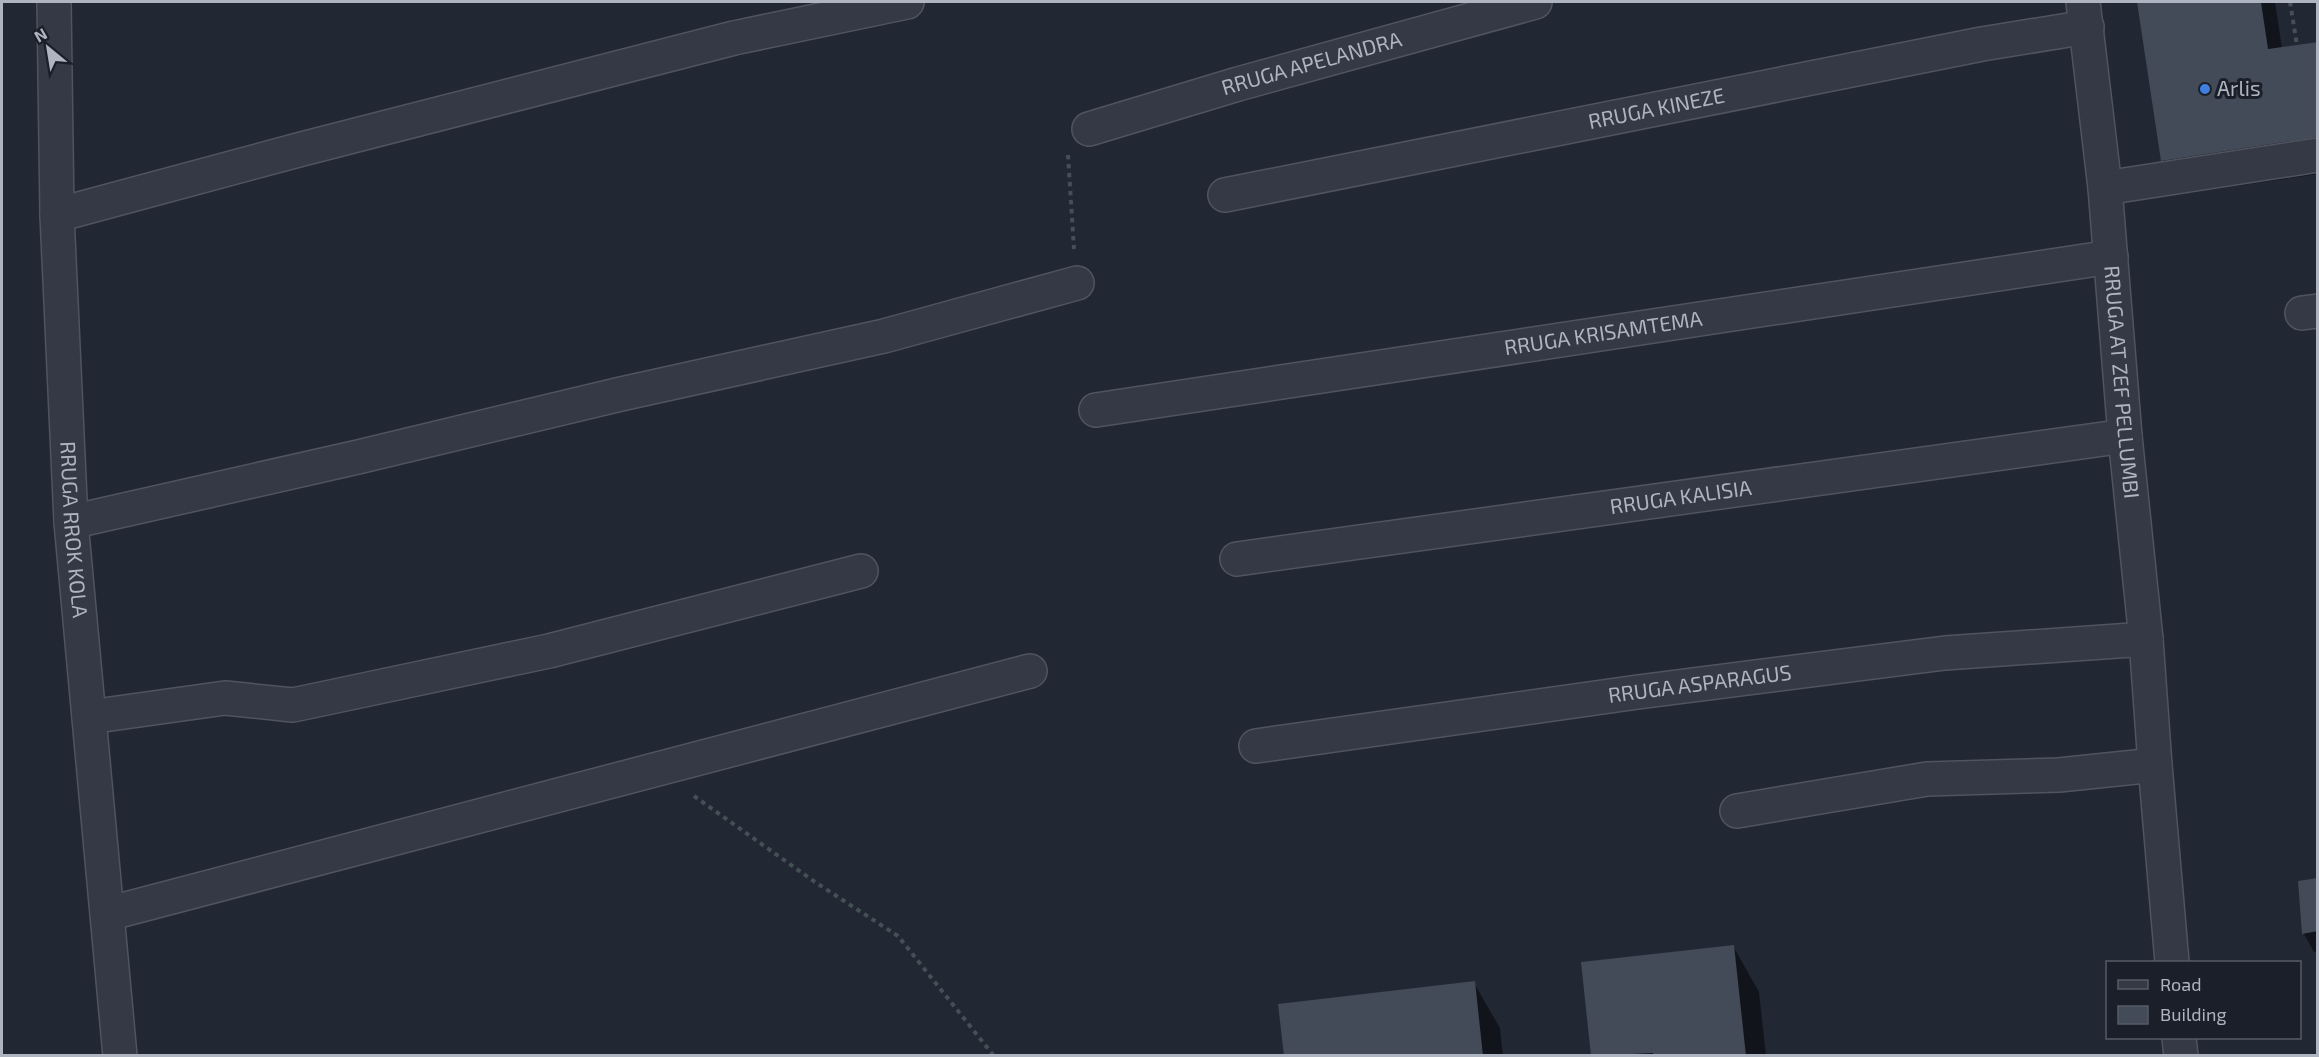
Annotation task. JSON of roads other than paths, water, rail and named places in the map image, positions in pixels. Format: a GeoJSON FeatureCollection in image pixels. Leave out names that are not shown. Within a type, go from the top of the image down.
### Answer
{"type":"FeatureCollection","features":[{"type":"Feature","properties":{"kind":"street","name":"RRUGA RROK KOLA"},"geometry":{"type":"LineString","coordinates":[[54,2],[57,215],[71,522],[120,1056]]}},
{"type":"Feature","properties":{"kind":"street"},"geometry":{"type":"LineString","coordinates":[[57,215],[313,146],[734,38],[907,2]]}},
{"type":"Feature","properties":{"kind":"street","name":"RRUGA APELANDRA"},"geometry":{"type":"LineString","coordinates":[[1089,129],[1238,84],[1535,2]]}},
{"type":"Feature","properties":{"kind":"street","name":"RRUGA AT ZEF PELLUMBI"},"geometry":{"type":"LineString","coordinates":[[2085,14],[2105,188],[2125,436],[2146,639],[2172,961]]}},
{"type":"Feature","properties":{"kind":"street","name":"RRUGA KINEZE"},"geometry":{"type":"LineString","coordinates":[[1225,195],[1970,46],[2085,14]]}},
{"type":"Feature","properties":{"kind":"street"},"geometry":{"type":"LineString","coordinates":[[2105,188],[2318,155]]}},
{"type":"Feature","properties":{"kind":"street","name":"RRUGA KRISAMTEMA"},"geometry":{"type":"LineString","coordinates":[[1096,410],[2111,258]]}},
{"type":"Feature","properties":{"kind":"street"},"geometry":{"type":"LineString","coordinates":[[71,522],[621,394],[884,336],[1077,283]]}},
{"type":"Feature","properties":{"kind":"street","name":"RRUGA KALISIA"},"geometry":{"type":"LineString","coordinates":[[1238,559],[2125,436]]}},
{"type":"Feature","properties":{"kind":"street"},"geometry":{"type":"LineString","coordinates":[[89,717],[225,698],[293,705],[549,651],[861,571]]}},
{"type":"Feature","properties":{"kind":"street","name":"RRUGA ASPARAGUS"},"geometry":{"type":"LineString","coordinates":[[1256,746],[1638,692],[1945,653],[2146,639]]}},
{"type":"Feature","properties":{"kind":"street"},"geometry":{"type":"LineString","coordinates":[[107,914],[1030,671]]}},
{"type":"Feature","properties":{"kind":"street"},"geometry":{"type":"LineString","coordinates":[[1737,811],[1927,779],[2059,775],[2155,765]]}},
{"type":"Feature","properties":{"kind":"street"},"geometry":{"type":"LineString","coordinates":[[2179,1039],[2181,1056]]}},
{"type":"Feature","properties":{"kind":"place","name":"Arlis"},"geometry":{"type":"Point","coordinates":[2205,89]}}]}
